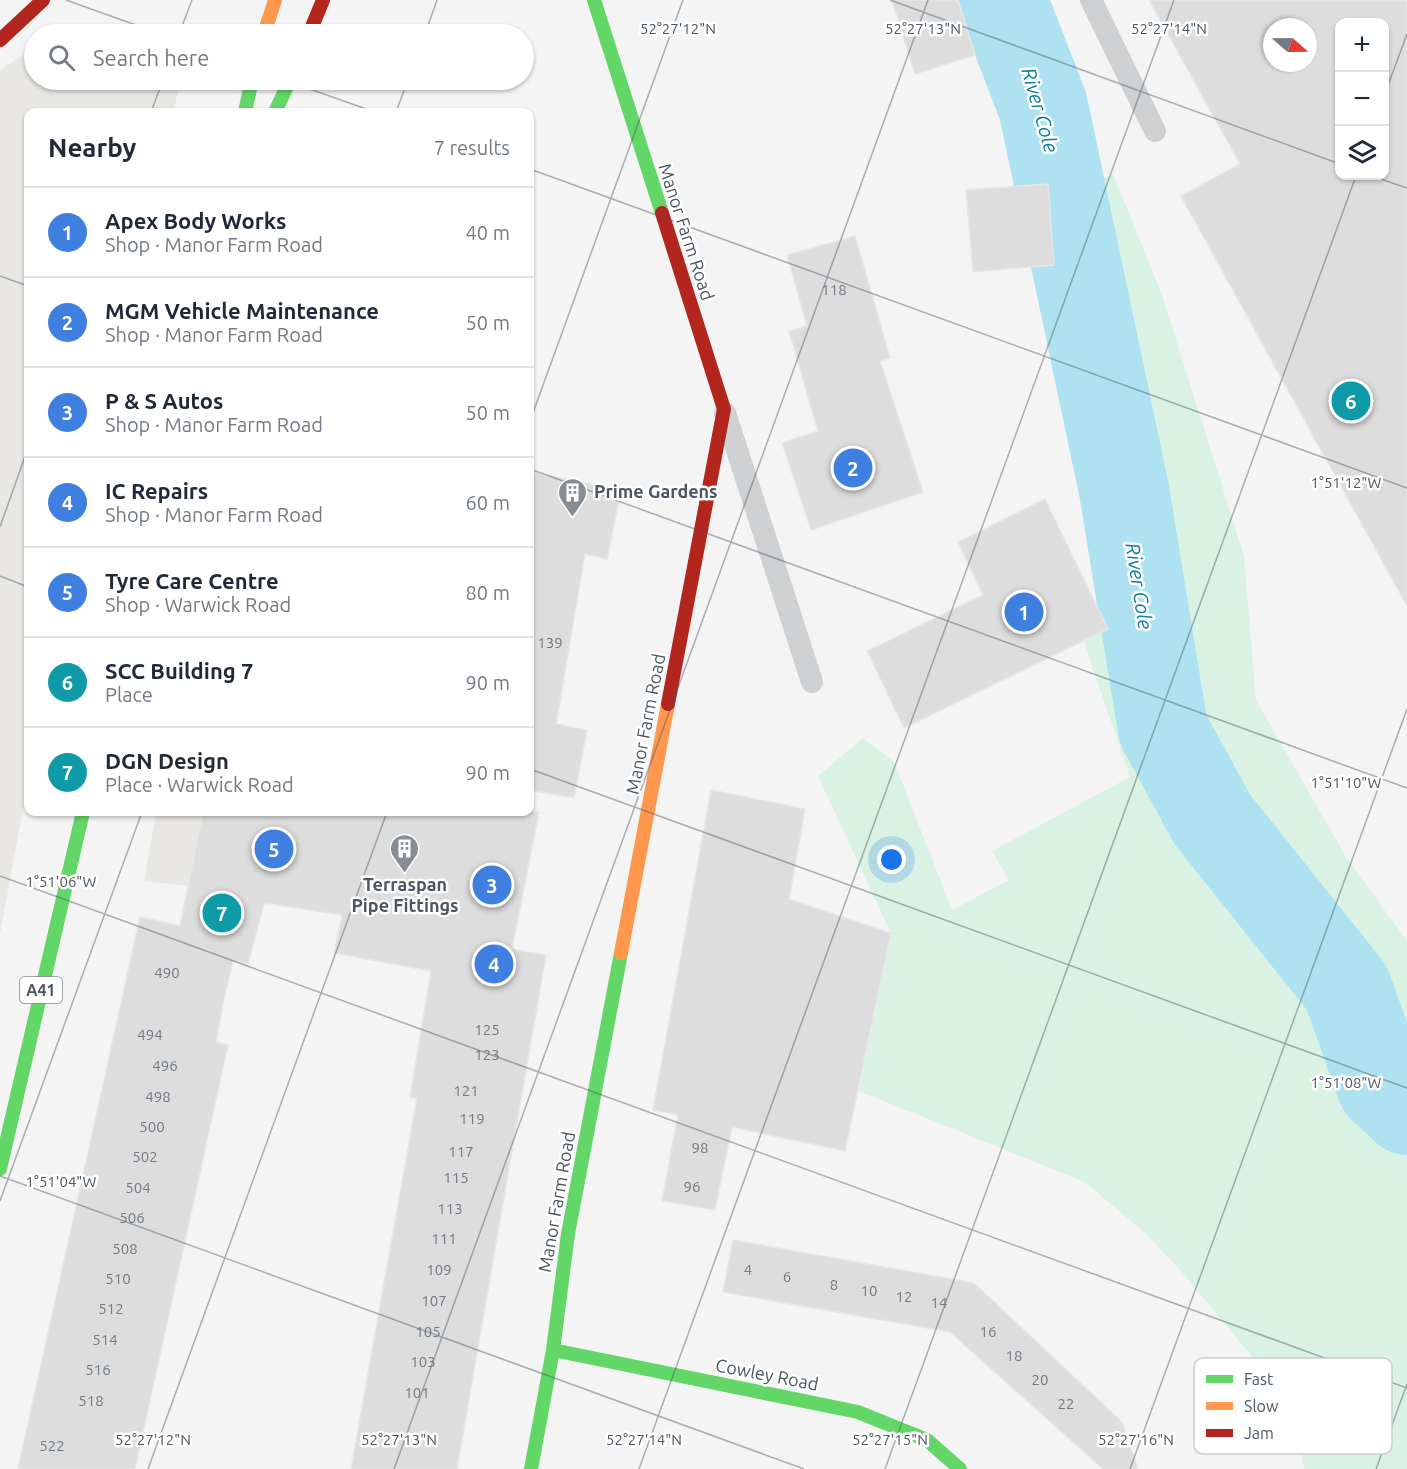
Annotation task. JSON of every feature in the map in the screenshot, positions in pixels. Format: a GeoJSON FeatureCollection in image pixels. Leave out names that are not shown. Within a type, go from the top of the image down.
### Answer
{"type":"FeatureCollection","features":[{"type":"Feature","properties":{"kind":"main road"},"geometry":{"type":"LineString","coordinates":[[0,40],[43,0]]}},
{"type":"Feature","properties":{"kind":"main road"},"geometry":{"type":"LineString","coordinates":[[267,24],[274,0]]}},
{"type":"Feature","properties":{"kind":"main road"},"geometry":{"type":"LineString","coordinates":[[313,24],[323,0]]}},
{"type":"Feature","properties":{"kind":"main road","name":"Manor Farm Road"},"geometry":{"type":"LineString","coordinates":[[531,1469],[553,1350],[568,1234],[724,409],[594,0]]}},
{"type":"Feature","properties":{"kind":"main road"},"geometry":{"type":"LineString","coordinates":[[246,108],[250,90]]}},
{"type":"Feature","properties":{"kind":"main road"},"geometry":{"type":"LineString","coordinates":[[277,108],[285,90]]}},
{"type":"Feature","properties":{"kind":"main road","name":"A41"},"geometry":{"type":"LineString","coordinates":[[0,1169],[82,816]]}},
{"type":"Feature","properties":{"kind":"main road","name":"Cowley Road"},"geometry":{"type":"LineString","coordinates":[[553,1350],[858,1412],[927,1440],[960,1469]]}},
{"type":"Feature","properties":{"kind":"lane"},"geometry":{"type":"LineString","coordinates":[[1091,0],[1155,131]]}},
{"type":"Feature","properties":{"kind":"lane"},"geometry":{"type":"LineString","coordinates":[[724,409],[812,682]]}},
{"type":"Feature","properties":{"kind":"shaded area"},"geometry":{"type":"Polygon","coordinates":[[[24,54],[24,90],[178,90],[174,108],[24,108],[24,805],[0,934],[0,70],[24,54]]]}},
{"type":"Feature","properties":{"kind":"shaded area"},"geometry":{"type":"Polygon","coordinates":[[[155,816],[358,816],[342,915],[264,903],[188,886],[144,881],[155,816]]]}},
{"type":"Feature","properties":{"kind":"green space"},"geometry":{"type":"Polygon","coordinates":[[[1113,174],[1162,295],[1244,556],[1256,700],[1346,857],[1407,941],[1407,1469],[1304,1469],[1302,1454],[1392,1454],[1392,1358],[1253,1358],[1180,1270],[1145,1233],[1085,1182],[859,1091],[891,933],[818,776],[863,738],[894,762],[952,910],[1009,880],[992,851],[1130,777],[1084,642],[1126,619],[1150,615],[1154,579],[1074,193],[1113,174]]]}},
{"type":"Feature","properties":{"kind":"building"},"geometry":{"type":"Polygon","coordinates":[[[892,0],[958,0],[975,55],[915,74],[892,0]]]}},
{"type":"Feature","properties":{"kind":"building"},"geometry":{"type":"Polygon","coordinates":[[[1149,0],[1407,0],[1407,606],[1181,196],[1240,164],[1149,0]]]}},
{"type":"Feature","properties":{"kind":"building"},"geometry":{"type":"Polygon","coordinates":[[[1048,184],[1054,265],[973,272],[966,190],[1048,184]]]}},
{"type":"Feature","properties":{"kind":"building"},"geometry":{"type":"Polygon","coordinates":[[[855,236],[890,358],[880,361],[923,492],[811,530],[782,443],[818,431],[789,331],[807,326],[787,255],[855,236]]]}},
{"type":"Feature","properties":{"kind":"building"},"geometry":{"type":"Polygon","coordinates":[[[534,473],[621,490],[607,559],[585,554],[556,724],[587,730],[574,798],[534,791],[534,473]]]}},
{"type":"Feature","properties":{"kind":"building"},"geometry":{"type":"Polygon","coordinates":[[[1045,499],[1108,629],[904,728],[867,651],[983,595],[958,542],[1045,499]]]}},
{"type":"Feature","properties":{"kind":"building"},"geometry":{"type":"Polygon","coordinates":[[[711,790],[805,809],[789,899],[891,933],[845,1151],[732,1127],[715,1210],[662,1201],[678,1115],[653,1110],[711,790]]]}},
{"type":"Feature","properties":{"kind":"building"},"geometry":{"type":"Polygon","coordinates":[[[534,812],[539,812],[512,949],[546,955],[457,1469],[351,1469],[417,1098],[410,1097],[431,971],[334,953],[342,915],[264,903],[248,964],[233,961],[224,999],[216,1042],[228,1045],[135,1469],[18,1469],[140,917],[180,926],[202,816],[534,816],[534,812]]]}},
{"type":"Feature","properties":{"kind":"building"},"geometry":{"type":"Polygon","coordinates":[[[733,1240],[974,1283],[1122,1422],[1138,1469],[1103,1469],[950,1332],[723,1292],[733,1240]]]}},
{"type":"Feature","properties":{"kind":"waterway","name":"River Cole"},"geometry":{"type":"LineString","coordinates":[[1002,0],[1043,106],[1124,490],[1163,729],[1212,819],[1347,988],[1382,1087],[1407,1110]]}},
{"type":"Feature","properties":{"kind":"traffic: fast"},"geometry":{"type":"LineString","coordinates":[[594,0],[662,213]]}},
{"type":"Feature","properties":{"kind":"traffic: fast"},"geometry":{"type":"LineString","coordinates":[[246,108],[250,90]]}},
{"type":"Feature","properties":{"kind":"traffic: fast"},"geometry":{"type":"LineString","coordinates":[[277,108],[285,90]]}},
{"type":"Feature","properties":{"kind":"traffic: fast"},"geometry":{"type":"LineString","coordinates":[[0,1169],[82,816]]}},
{"type":"Feature","properties":{"kind":"traffic: fast"},"geometry":{"type":"LineString","coordinates":[[531,1469],[553,1350],[568,1234],[621,953]]}},
{"type":"Feature","properties":{"kind":"traffic: fast"},"geometry":{"type":"LineString","coordinates":[[553,1350],[858,1412],[927,1440],[960,1469]]}},
{"type":"Feature","properties":{"kind":"traffic: slow"},"geometry":{"type":"LineString","coordinates":[[267,24],[275,0]]}},
{"type":"Feature","properties":{"kind":"traffic: slow"},"geometry":{"type":"LineString","coordinates":[[621,953],[668,704]]}},
{"type":"Feature","properties":{"kind":"traffic: jam"},"geometry":{"type":"LineString","coordinates":[[0,40],[43,0]]}},
{"type":"Feature","properties":{"kind":"traffic: jam"},"geometry":{"type":"LineString","coordinates":[[313,24],[323,0]]}},
{"type":"Feature","properties":{"kind":"traffic: jam"},"geometry":{"type":"LineString","coordinates":[[662,213],[724,409],[668,704]]}},
{"type":"Feature","properties":{"kind":"place","name":"SCC Building 7"},"geometry":{"type":"Point","coordinates":[1351,401]}},
{"type":"Feature","properties":{"kind":"place","name":"MGM Vehicle Maintenance"},"geometry":{"type":"Point","coordinates":[853,468]}},
{"type":"Feature","properties":{"kind":"place","name":"Prime Gardens"},"geometry":{"type":"Point","coordinates":[573,518]}},
{"type":"Feature","properties":{"kind":"place","name":"Apex Body Works"},"geometry":{"type":"Point","coordinates":[1024,612]}},
{"type":"Feature","properties":{"kind":"place","name":"Tyre Care Centre"},"geometry":{"type":"Point","coordinates":[274,849]}},
{"type":"Feature","properties":{"kind":"place","name":"Terraspan Pipe Fittings"},"geometry":{"type":"Point","coordinates":[405,874]}},
{"type":"Feature","properties":{"kind":"place","name":"P & S Autos"},"geometry":{"type":"Point","coordinates":[492,885]}},
{"type":"Feature","properties":{"kind":"place","name":"DGN Design"},"geometry":{"type":"Point","coordinates":[222,913]}},
{"type":"Feature","properties":{"kind":"place","name":"IC Repairs"},"geometry":{"type":"Point","coordinates":[494,964]}}]}
